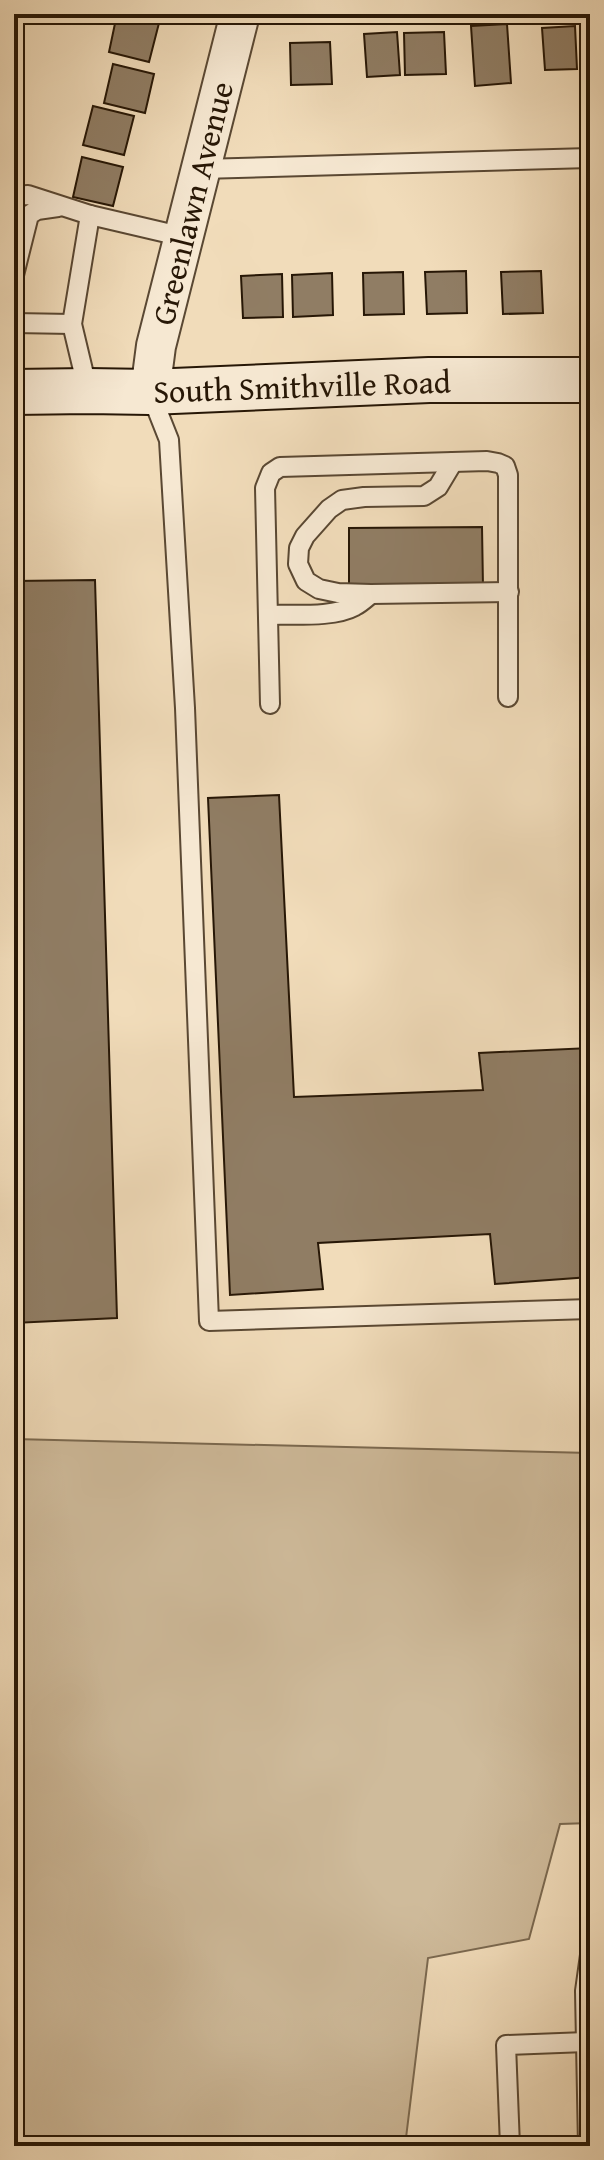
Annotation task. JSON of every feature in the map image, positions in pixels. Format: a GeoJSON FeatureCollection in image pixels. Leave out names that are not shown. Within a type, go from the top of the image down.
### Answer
{"type":"FeatureCollection","features":[{"type":"Feature","properties":{"kind":"main road","name":"South Smithville Road"},"geometry":{"type":"LineString","coordinates":[[14,392],[150,392],[429,380],[590,380]]}},
{"type":"Feature","properties":{"kind":"street","name":"Greenlawn Avenue"},"geometry":{"type":"LineString","coordinates":[[150,392],[156,346],[240,14]]}},
{"type":"Feature","properties":{"kind":"lane"},"geometry":{"type":"LineString","coordinates":[[201,169],[590,158]]}},
{"type":"Feature","properties":{"kind":"lane"},"geometry":{"type":"LineString","coordinates":[[14,196],[28,195],[60,207],[184,237]]}},
{"type":"Feature","properties":{"kind":"lane"},"geometry":{"type":"LineString","coordinates":[[14,275],[29,215],[37,210],[60,207]]}},
{"type":"Feature","properties":{"kind":"lane"},"geometry":{"type":"LineString","coordinates":[[88,391],[72,324],[90,215]]}},
{"type":"Feature","properties":{"kind":"lane"},"geometry":{"type":"LineString","coordinates":[[14,323],[72,324]]}},
{"type":"Feature","properties":{"kind":"lane"},"geometry":{"type":"LineString","coordinates":[[150,392],[169,440],[185,708],[209,1321],[590,1309]]}},
{"type":"Feature","properties":{"kind":"lane"},"geometry":{"type":"LineString","coordinates":[[270,704],[265,488],[271,473],[280,467],[487,461],[505,466],[508,475],[508,697]]}},
{"type":"Feature","properties":{"kind":"lane"},"geometry":{"type":"LineString","coordinates":[[453,462],[438,487],[424,496],[342,500],[329,509],[305,536],[299,548],[298,564],[306,581],[319,589],[338,593],[509,592]]}},
{"type":"Feature","properties":{"kind":"lane"},"geometry":{"type":"LineString","coordinates":[[268,615],[345,610],[371,594]]}},
{"type":"Feature","properties":{"kind":"lane"},"geometry":{"type":"LineString","coordinates":[[588,2146],[585,1991],[590,1955]]}},
{"type":"Feature","properties":{"kind":"lane"},"geometry":{"type":"LineString","coordinates":[[510,2146],[506,2045],[586,2042]]}},
{"type":"Feature","properties":{"kind":"shaded area"},"geometry":{"type":"Polygon","coordinates":[[[14,1439],[590,1453],[590,1823],[560,1824],[529,1939],[428,1958],[405,2146],[14,2146],[14,1439]]]}},
{"type":"Feature","properties":{"kind":"building"},"geometry":{"type":"Polygon","coordinates":[[[117,14],[159,23],[149,62],[109,52],[117,14]]]}},
{"type":"Feature","properties":{"kind":"building"},"geometry":{"type":"Polygon","coordinates":[[[507,24],[511,83],[475,86],[471,26],[507,24]]]}},
{"type":"Feature","properties":{"kind":"building"},"geometry":{"type":"Polygon","coordinates":[[[575,26],[577,69],[545,70],[542,28],[575,26]]]}},
{"type":"Feature","properties":{"kind":"building"},"geometry":{"type":"Polygon","coordinates":[[[397,32],[400,75],[367,77],[364,34],[397,32]]]}},
{"type":"Feature","properties":{"kind":"building"},"geometry":{"type":"Polygon","coordinates":[[[444,32],[446,74],[405,75],[404,33],[444,32]]]}},
{"type":"Feature","properties":{"kind":"building"},"geometry":{"type":"Polygon","coordinates":[[[330,42],[332,84],[291,85],[290,43],[330,42]]]}},
{"type":"Feature","properties":{"kind":"building"},"geometry":{"type":"Polygon","coordinates":[[[113,64],[154,74],[145,113],[104,103],[113,64]]]}},
{"type":"Feature","properties":{"kind":"building"},"geometry":{"type":"Polygon","coordinates":[[[93,106],[134,116],[124,155],[83,145],[93,106]]]}},
{"type":"Feature","properties":{"kind":"building"},"geometry":{"type":"Polygon","coordinates":[[[82,157],[123,167],[113,206],[73,197],[82,157]]]}},
{"type":"Feature","properties":{"kind":"building"},"geometry":{"type":"Polygon","coordinates":[[[466,271],[467,313],[427,314],[425,272],[466,271]]]}},
{"type":"Feature","properties":{"kind":"building"},"geometry":{"type":"Polygon","coordinates":[[[541,271],[543,313],[503,314],[501,272],[541,271]]]}},
{"type":"Feature","properties":{"kind":"building"},"geometry":{"type":"Polygon","coordinates":[[[403,272],[404,314],[364,315],[363,273],[403,272]]]}},
{"type":"Feature","properties":{"kind":"building"},"geometry":{"type":"Polygon","coordinates":[[[332,273],[333,315],[293,317],[292,275],[332,273]]]}},
{"type":"Feature","properties":{"kind":"building"},"geometry":{"type":"Polygon","coordinates":[[[282,274],[283,317],[243,318],[241,276],[282,274]]]}},
{"type":"Feature","properties":{"kind":"building"},"geometry":{"type":"Polygon","coordinates":[[[482,527],[483,587],[349,587],[349,528],[482,527]]]}},
{"type":"Feature","properties":{"kind":"building"},"geometry":{"type":"Polygon","coordinates":[[[95,580],[117,1318],[14,1323],[14,581],[95,580]]]}},
{"type":"Feature","properties":{"kind":"building"},"geometry":{"type":"Polygon","coordinates":[[[279,795],[294,1097],[483,1090],[479,1053],[590,1048],[590,1277],[495,1284],[490,1234],[318,1243],[323,1289],[230,1295],[208,798],[279,795]]]}}]}
